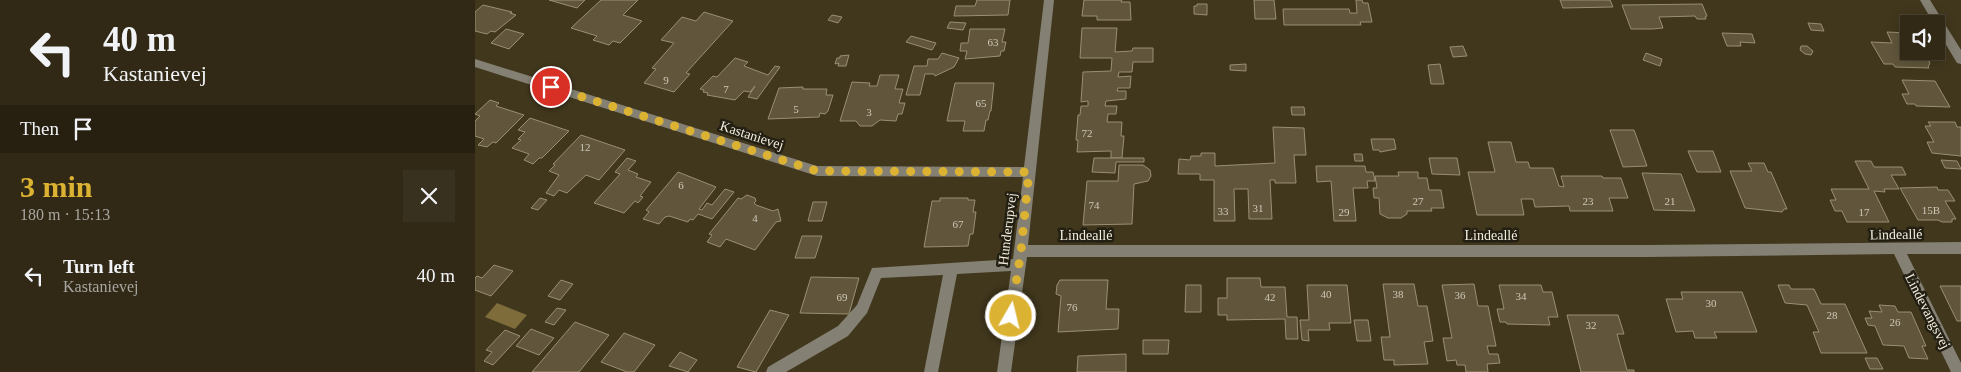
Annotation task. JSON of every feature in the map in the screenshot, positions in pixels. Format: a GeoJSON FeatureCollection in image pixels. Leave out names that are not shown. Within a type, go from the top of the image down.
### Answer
{"type":"FeatureCollection","features":[{"type":"Feature","properties":{"kind":"street","name":"Hunderupvej"},"geometry":{"type":"LineString","coordinates":[[1004,372],[1021,251],[1049,0]]}},
{"type":"Feature","properties":{"kind":"street"},"geometry":{"type":"LineString","coordinates":[[1925,0],[1961,60]]}},
{"type":"Feature","properties":{"kind":"street","name":"Kastanievej"},"geometry":{"type":"LineString","coordinates":[[475,63],[817,171],[1029,172]]}},
{"type":"Feature","properties":{"kind":"street","name":"Lindeallé"},"geometry":{"type":"LineString","coordinates":[[1021,251],[1897,250],[1961,248]]}},
{"type":"Feature","properties":{"kind":"street","name":"Lindevangsvej"},"geometry":{"type":"LineString","coordinates":[[1897,250],[1958,372]]}},
{"type":"Feature","properties":{"kind":"street"},"geometry":{"type":"LineString","coordinates":[[773,372],[843,331],[862,309],[877,272],[1018,265]]}},
{"type":"Feature","properties":{"kind":"street"},"geometry":{"type":"LineString","coordinates":[[931,372],[951,269]]}},
{"type":"Feature","properties":{"kind":"shaded area"},"geometry":{"type":"Polygon","coordinates":[[[497,303],[527,315],[515,329],[485,317],[497,303]]]}},
{"type":"Feature","properties":{"kind":"building"},"geometry":{"type":"Polygon","coordinates":[[[549,0],[585,0],[577,8],[549,0]]]}},
{"type":"Feature","properties":{"kind":"building"},"geometry":{"type":"Polygon","coordinates":[[[601,0],[638,0],[623,15],[642,21],[620,43],[613,41],[609,45],[593,40],[597,36],[571,28],[601,0]]]}},
{"type":"Feature","properties":{"kind":"building"},"geometry":{"type":"Polygon","coordinates":[[[977,0],[1010,0],[1008,15],[954,16],[956,6],[975,6],[977,0]]]}},
{"type":"Feature","properties":{"kind":"building"},"geometry":{"type":"Polygon","coordinates":[[[1084,0],[1122,0],[1121,2],[1130,2],[1131,20],[1097,20],[1097,16],[1082,16],[1084,0]]]}},
{"type":"Feature","properties":{"kind":"building"},"geometry":{"type":"Polygon","coordinates":[[[1254,0],[1274,0],[1276,19],[1255,19],[1254,0]]]}},
{"type":"Feature","properties":{"kind":"building"},"geometry":{"type":"Polygon","coordinates":[[[1356,0],[1368,3],[1372,22],[1360,22],[1361,25],[1284,25],[1283,9],[1349,9],[1350,13],[1357,13],[1356,0]]]}},
{"type":"Feature","properties":{"kind":"building"},"geometry":{"type":"Polygon","coordinates":[[[1560,0],[1610,0],[1613,7],[1563,8],[1560,0]]]}},
{"type":"Feature","properties":{"kind":"building"},"geometry":{"type":"Polygon","coordinates":[[[1197,4],[1207,4],[1207,15],[1194,14],[1194,6],[1197,6],[1197,4]]]}},
{"type":"Feature","properties":{"kind":"building"},"geometry":{"type":"Polygon","coordinates":[[[1702,4],[1707,16],[1705,17],[1706,19],[1697,19],[1695,16],[1659,17],[1663,28],[1652,29],[1631,29],[1622,5],[1702,4]]]}},
{"type":"Feature","properties":{"kind":"building"},"geometry":{"type":"Polygon","coordinates":[[[483,5],[512,12],[510,13],[516,15],[495,32],[491,31],[487,34],[475,31],[475,12],[483,5]]]}},
{"type":"Feature","properties":{"kind":"building"},"geometry":{"type":"Polygon","coordinates":[[[704,12],[733,21],[686,73],[690,74],[674,92],[644,83],[656,69],[652,68],[674,43],[661,40],[682,17],[696,21],[704,12]]]}},
{"type":"Feature","properties":{"kind":"building"},"geometry":{"type":"Polygon","coordinates":[[[832,15],[842,17],[838,23],[828,20],[832,15]]]}},
{"type":"Feature","properties":{"kind":"building"},"geometry":{"type":"Polygon","coordinates":[[[950,22],[966,23],[963,30],[947,28],[950,22]]]}},
{"type":"Feature","properties":{"kind":"building"},"geometry":{"type":"Polygon","coordinates":[[[1808,23],[1821,24],[1824,31],[1811,30],[1808,23]]]}},
{"type":"Feature","properties":{"kind":"building"},"geometry":{"type":"Polygon","coordinates":[[[1082,28],[1117,28],[1115,52],[1132,51],[1133,48],[1153,48],[1153,62],[1133,62],[1132,72],[1119,72],[1118,77],[1131,76],[1130,88],[1118,88],[1117,91],[1126,91],[1126,99],[1106,101],[1105,106],[1117,106],[1116,114],[1108,114],[1107,122],[1122,122],[1121,136],[1124,136],[1122,158],[1111,158],[1111,151],[1077,152],[1078,115],[1080,115],[1081,106],[1088,106],[1088,101],[1081,102],[1083,72],[1111,71],[1112,58],[1080,58],[1082,28]]]}},
{"type":"Feature","properties":{"kind":"building"},"geometry":{"type":"Polygon","coordinates":[[[506,29],[524,34],[509,49],[491,43],[506,29]]]}},
{"type":"Feature","properties":{"kind":"building"},"geometry":{"type":"Polygon","coordinates":[[[970,29],[1005,29],[1002,42],[1006,42],[1004,51],[1001,51],[1000,56],[965,59],[967,51],[960,51],[961,43],[968,43],[970,29]]]}},
{"type":"Feature","properties":{"kind":"building"},"geometry":{"type":"Polygon","coordinates":[[[1887,32],[1900,33],[1900,60],[1929,60],[1929,68],[1895,67],[1893,64],[1884,64],[1871,42],[1892,43],[1887,32]]]}},
{"type":"Feature","properties":{"kind":"building"},"geometry":{"type":"Polygon","coordinates":[[[1722,33],[1752,34],[1755,43],[1740,42],[1741,46],[1727,46],[1722,33]]]}},
{"type":"Feature","properties":{"kind":"building"},"geometry":{"type":"Polygon","coordinates":[[[911,36],[936,43],[932,50],[906,42],[911,36]]]}},
{"type":"Feature","properties":{"kind":"building"},"geometry":{"type":"Polygon","coordinates":[[[1463,46],[1467,56],[1453,57],[1450,47],[1463,46]]]}},
{"type":"Feature","properties":{"kind":"building"},"geometry":{"type":"Polygon","coordinates":[[[1801,46],[1807,46],[1813,51],[1811,55],[1805,54],[1800,50],[1801,46]]]}},
{"type":"Feature","properties":{"kind":"building"},"geometry":{"type":"Polygon","coordinates":[[[942,53],[959,58],[954,67],[935,76],[934,74],[925,74],[920,95],[906,95],[914,66],[927,66],[928,59],[938,59],[942,53]]]}},
{"type":"Feature","properties":{"kind":"building"},"geometry":{"type":"Polygon","coordinates":[[[1646,53],[1662,59],[1660,66],[1643,60],[1646,53]]]}},
{"type":"Feature","properties":{"kind":"building"},"geometry":{"type":"Polygon","coordinates":[[[849,55],[846,66],[838,66],[839,63],[835,64],[840,56],[849,55]]]}},
{"type":"Feature","properties":{"kind":"building"},"geometry":{"type":"Polygon","coordinates":[[[735,58],[748,62],[744,66],[768,75],[775,66],[780,67],[757,99],[748,97],[755,86],[750,92],[744,91],[735,100],[707,95],[708,93],[700,89],[713,76],[717,77],[735,58]]]}},
{"type":"Feature","properties":{"kind":"building"},"geometry":{"type":"Polygon","coordinates":[[[1246,64],[1246,71],[1230,70],[1230,65],[1246,64]]]}},
{"type":"Feature","properties":{"kind":"building"},"geometry":{"type":"Polygon","coordinates":[[[1440,64],[1444,84],[1431,84],[1428,65],[1440,64]]]}},
{"type":"Feature","properties":{"kind":"building"},"geometry":{"type":"Polygon","coordinates":[[[880,75],[899,75],[895,89],[903,89],[899,103],[905,103],[902,114],[898,114],[896,121],[880,120],[872,126],[860,126],[856,121],[840,121],[852,82],[870,83],[869,86],[877,86],[880,75]]]}},
{"type":"Feature","properties":{"kind":"building"},"geometry":{"type":"Polygon","coordinates":[[[1902,80],[1935,81],[1950,107],[1907,104],[1902,94],[1909,94],[1902,80]]]}},
{"type":"Feature","properties":{"kind":"building"},"geometry":{"type":"Polygon","coordinates":[[[955,83],[994,83],[991,111],[988,120],[986,120],[984,131],[963,131],[965,121],[947,121],[955,83]]]}},
{"type":"Feature","properties":{"kind":"building"},"geometry":{"type":"Polygon","coordinates":[[[803,87],[803,89],[827,89],[826,95],[833,95],[828,111],[825,114],[820,113],[819,117],[768,119],[779,88],[803,87]]]}},
{"type":"Feature","properties":{"kind":"building"},"geometry":{"type":"Polygon","coordinates":[[[490,100],[499,103],[496,106],[524,115],[496,143],[493,142],[487,147],[478,145],[484,139],[475,136],[475,121],[480,116],[475,114],[490,100]]]}},
{"type":"Feature","properties":{"kind":"building"},"geometry":{"type":"Polygon","coordinates":[[[1291,107],[1304,107],[1305,115],[1292,115],[1291,107]]]}},
{"type":"Feature","properties":{"kind":"building"},"geometry":{"type":"Polygon","coordinates":[[[530,118],[569,131],[542,158],[539,158],[533,164],[524,160],[529,154],[512,148],[521,140],[518,139],[525,132],[518,130],[530,118]]]}},
{"type":"Feature","properties":{"kind":"building"},"geometry":{"type":"Polygon","coordinates":[[[1928,122],[1955,122],[1957,127],[1961,127],[1961,156],[1932,153],[1927,142],[1934,142],[1925,126],[1931,126],[1928,122]]]}},
{"type":"Feature","properties":{"kind":"building"},"geometry":{"type":"Polygon","coordinates":[[[1273,127],[1304,128],[1306,155],[1294,155],[1296,183],[1275,183],[1275,180],[1270,180],[1272,219],[1249,219],[1248,189],[1234,189],[1235,221],[1214,221],[1214,180],[1200,180],[1200,174],[1178,174],[1179,159],[1190,160],[1191,156],[1201,156],[1201,153],[1215,153],[1215,166],[1275,163],[1273,127]]]}},
{"type":"Feature","properties":{"kind":"building"},"geometry":{"type":"Polygon","coordinates":[[[1610,130],[1634,130],[1647,166],[1623,167],[1610,130]]]}},
{"type":"Feature","properties":{"kind":"building"},"geometry":{"type":"Polygon","coordinates":[[[581,135],[625,150],[599,180],[586,175],[567,193],[559,190],[554,196],[546,193],[559,175],[549,171],[555,165],[553,164],[581,135]]]}},
{"type":"Feature","properties":{"kind":"building"},"geometry":{"type":"Polygon","coordinates":[[[1371,139],[1394,139],[1396,149],[1380,152],[1379,150],[1373,150],[1371,139]]]}},
{"type":"Feature","properties":{"kind":"building"},"geometry":{"type":"Polygon","coordinates":[[[1488,142],[1511,142],[1516,162],[1528,162],[1530,168],[1553,168],[1559,186],[1564,187],[1561,176],[1621,178],[1628,198],[1609,198],[1613,211],[1570,211],[1569,206],[1535,207],[1533,199],[1521,199],[1524,215],[1477,215],[1468,172],[1495,172],[1488,142]]]}},
{"type":"Feature","properties":{"kind":"building"},"geometry":{"type":"Polygon","coordinates":[[[1688,151],[1713,151],[1721,172],[1697,172],[1688,151]]]}},
{"type":"Feature","properties":{"kind":"building"},"geometry":{"type":"Polygon","coordinates":[[[1354,154],[1362,154],[1363,161],[1355,161],[1354,154]]]}},
{"type":"Feature","properties":{"kind":"building"},"geometry":{"type":"Polygon","coordinates":[[[627,158],[636,161],[628,170],[638,174],[636,177],[651,182],[640,196],[643,197],[638,203],[635,201],[624,213],[594,203],[620,174],[615,172],[627,158]]]}},
{"type":"Feature","properties":{"kind":"building"},"geometry":{"type":"Polygon","coordinates":[[[1094,158],[1144,158],[1144,162],[1116,162],[1115,173],[1092,172],[1094,158]]]}},
{"type":"Feature","properties":{"kind":"building"},"geometry":{"type":"Polygon","coordinates":[[[1429,158],[1457,158],[1460,175],[1432,174],[1429,158]]]}},
{"type":"Feature","properties":{"kind":"building"},"geometry":{"type":"Polygon","coordinates":[[[1941,160],[1957,161],[1961,169],[1945,168],[1941,160]]]}},
{"type":"Feature","properties":{"kind":"building"},"geometry":{"type":"Polygon","coordinates":[[[1855,161],[1871,161],[1874,167],[1902,167],[1906,175],[1891,175],[1899,189],[1884,189],[1885,192],[1874,191],[1889,222],[1847,222],[1842,211],[1835,211],[1830,200],[1836,200],[1831,189],[1869,189],[1855,161]]]}},
{"type":"Feature","properties":{"kind":"building"},"geometry":{"type":"Polygon","coordinates":[[[1748,163],[1764,163],[1768,172],[1771,172],[1787,209],[1784,209],[1782,212],[1745,208],[1730,171],[1752,171],[1748,163]]]}},
{"type":"Feature","properties":{"kind":"building"},"geometry":{"type":"Polygon","coordinates":[[[1119,165],[1143,165],[1150,170],[1151,176],[1148,181],[1134,184],[1132,224],[1083,225],[1087,181],[1118,181],[1119,165]]]}},
{"type":"Feature","properties":{"kind":"building"},"geometry":{"type":"Polygon","coordinates":[[[1316,166],[1365,166],[1366,172],[1373,172],[1375,181],[1367,181],[1368,188],[1353,188],[1356,221],[1334,221],[1331,181],[1317,182],[1316,166]]]}},
{"type":"Feature","properties":{"kind":"building"},"geometry":{"type":"Polygon","coordinates":[[[678,172],[716,187],[699,209],[702,210],[707,203],[712,205],[725,189],[734,192],[712,219],[698,214],[693,220],[690,219],[688,222],[669,216],[665,217],[659,224],[643,219],[649,212],[646,210],[678,172]]]}},
{"type":"Feature","properties":{"kind":"building"},"geometry":{"type":"Polygon","coordinates":[[[1398,172],[1418,172],[1418,178],[1427,178],[1429,190],[1441,190],[1444,208],[1431,208],[1432,211],[1407,211],[1407,214],[1401,218],[1388,218],[1380,214],[1379,198],[1374,198],[1373,188],[1377,188],[1375,176],[1399,176],[1398,172]]]}},
{"type":"Feature","properties":{"kind":"building"},"geometry":{"type":"Polygon","coordinates":[[[1642,173],[1681,174],[1695,211],[1654,210],[1642,173]]]}},
{"type":"Feature","properties":{"kind":"building"},"geometry":{"type":"Polygon","coordinates":[[[1937,187],[1938,190],[1948,190],[1955,201],[1945,201],[1956,219],[1952,219],[1952,222],[1918,220],[1900,188],[1937,187]]]}},
{"type":"Feature","properties":{"kind":"building"},"geometry":{"type":"Polygon","coordinates":[[[747,195],[755,198],[756,201],[754,203],[756,205],[773,211],[778,209],[781,221],[776,222],[755,250],[726,239],[720,247],[707,242],[712,235],[709,234],[738,198],[741,199],[747,195]]]}},
{"type":"Feature","properties":{"kind":"building"},"geometry":{"type":"Polygon","coordinates":[[[540,198],[547,200],[538,210],[531,208],[540,198]]]}},
{"type":"Feature","properties":{"kind":"building"},"geometry":{"type":"Polygon","coordinates":[[[940,198],[968,198],[968,200],[975,200],[973,212],[976,212],[973,234],[970,234],[968,246],[924,247],[932,201],[940,201],[940,198]]]}},
{"type":"Feature","properties":{"kind":"building"},"geometry":{"type":"Polygon","coordinates":[[[813,202],[827,202],[822,221],[808,221],[813,202]]]}},
{"type":"Feature","properties":{"kind":"building"},"geometry":{"type":"Polygon","coordinates":[[[802,236],[822,236],[815,258],[795,258],[802,236]]]}},
{"type":"Feature","properties":{"kind":"building"},"geometry":{"type":"Polygon","coordinates":[[[494,265],[513,271],[491,296],[475,290],[475,278],[477,276],[482,278],[494,265]]]}},
{"type":"Feature","properties":{"kind":"building"},"geometry":{"type":"Polygon","coordinates":[[[811,277],[859,278],[849,314],[800,313],[811,277]]]}},
{"type":"Feature","properties":{"kind":"building"},"geometry":{"type":"Polygon","coordinates":[[[1227,278],[1260,278],[1261,287],[1285,287],[1287,317],[1297,317],[1298,339],[1286,339],[1285,319],[1227,320],[1227,315],[1218,315],[1218,298],[1227,298],[1227,278]]]}},
{"type":"Feature","properties":{"kind":"building"},"geometry":{"type":"Polygon","coordinates":[[[561,280],[573,284],[560,300],[548,296],[561,280]]]}},
{"type":"Feature","properties":{"kind":"building"},"geometry":{"type":"Polygon","coordinates":[[[1060,280],[1108,280],[1106,309],[1119,309],[1118,329],[1058,332],[1061,296],[1056,294],[1057,285],[1060,280]]]}},
{"type":"Feature","properties":{"kind":"building"},"geometry":{"type":"Polygon","coordinates":[[[1383,284],[1414,284],[1418,306],[1427,306],[1433,341],[1424,342],[1428,364],[1394,365],[1394,360],[1384,360],[1381,337],[1390,337],[1383,284]]]}},
{"type":"Feature","properties":{"kind":"building"},"geometry":{"type":"Polygon","coordinates":[[[1474,284],[1478,306],[1488,306],[1496,346],[1487,346],[1489,354],[1498,354],[1500,363],[1487,364],[1488,372],[1466,372],[1465,365],[1457,365],[1456,360],[1447,361],[1443,338],[1452,338],[1442,285],[1474,284]]]}},
{"type":"Feature","properties":{"kind":"building"},"geometry":{"type":"Polygon","coordinates":[[[1186,285],[1201,285],[1201,312],[1185,312],[1186,285]]]}},
{"type":"Feature","properties":{"kind":"building"},"geometry":{"type":"Polygon","coordinates":[[[1307,285],[1347,285],[1351,323],[1329,323],[1330,330],[1308,330],[1309,341],[1302,340],[1300,320],[1309,320],[1307,285]]]}},
{"type":"Feature","properties":{"kind":"building"},"geometry":{"type":"Polygon","coordinates":[[[1499,285],[1541,285],[1543,292],[1552,292],[1558,317],[1548,317],[1550,325],[1507,324],[1506,322],[1500,322],[1497,309],[1504,309],[1499,285]]]}},
{"type":"Feature","properties":{"kind":"building"},"geometry":{"type":"Polygon","coordinates":[[[1778,285],[1789,285],[1791,289],[1814,289],[1821,304],[1845,304],[1867,353],[1821,353],[1813,332],[1819,332],[1807,305],[1785,303],[1778,285]]]}},
{"type":"Feature","properties":{"kind":"building"},"geometry":{"type":"Polygon","coordinates":[[[1940,286],[1961,286],[1961,321],[1957,321],[1940,286]]]}},
{"type":"Feature","properties":{"kind":"building"},"geometry":{"type":"Polygon","coordinates":[[[1681,292],[1742,292],[1757,332],[1714,332],[1717,338],[1695,338],[1693,331],[1676,332],[1666,299],[1683,299],[1681,292]]]}},
{"type":"Feature","properties":{"kind":"building"},"geometry":{"type":"Polygon","coordinates":[[[1879,305],[1895,306],[1898,312],[1911,312],[1926,346],[1922,346],[1928,359],[1909,358],[1904,346],[1883,345],[1875,326],[1868,325],[1865,318],[1872,318],[1869,311],[1882,312],[1879,305]]]}},
{"type":"Feature","properties":{"kind":"building"},"geometry":{"type":"Polygon","coordinates":[[[557,308],[566,310],[554,325],[545,322],[557,308]]]}},
{"type":"Feature","properties":{"kind":"building"},"geometry":{"type":"Polygon","coordinates":[[[770,310],[789,315],[756,372],[737,367],[770,310]]]}},
{"type":"Feature","properties":{"kind":"building"},"geometry":{"type":"Polygon","coordinates":[[[1567,315],[1618,315],[1624,334],[1617,334],[1627,370],[1634,370],[1634,372],[1581,372],[1567,315]]]}},
{"type":"Feature","properties":{"kind":"building"},"geometry":{"type":"Polygon","coordinates":[[[1354,320],[1368,320],[1371,341],[1357,341],[1354,320]]]}},
{"type":"Feature","properties":{"kind":"building"},"geometry":{"type":"Polygon","coordinates":[[[575,322],[609,335],[579,372],[532,372],[575,322]]]}},
{"type":"Feature","properties":{"kind":"building"},"geometry":{"type":"Polygon","coordinates":[[[531,329],[554,338],[539,355],[516,346],[531,329]]]}},
{"type":"Feature","properties":{"kind":"building"},"geometry":{"type":"Polygon","coordinates":[[[505,330],[520,336],[493,365],[484,361],[492,352],[486,350],[505,330]]]}},
{"type":"Feature","properties":{"kind":"building"},"geometry":{"type":"Polygon","coordinates":[[[624,333],[655,345],[634,372],[627,372],[601,362],[624,333]]]}},
{"type":"Feature","properties":{"kind":"building"},"geometry":{"type":"Polygon","coordinates":[[[1143,340],[1169,340],[1168,354],[1143,354],[1143,340]]]}},
{"type":"Feature","properties":{"kind":"building"},"geometry":{"type":"Polygon","coordinates":[[[680,352],[697,360],[688,372],[669,366],[680,352]]]}},
{"type":"Feature","properties":{"kind":"building"},"geometry":{"type":"Polygon","coordinates":[[[1126,354],[1126,372],[1077,372],[1078,356],[1126,354]]]}},
{"type":"Feature","properties":{"kind":"building"},"geometry":{"type":"Polygon","coordinates":[[[1865,358],[1877,358],[1883,369],[1870,369],[1865,358]]]}},
{"type":"Feature","properties":{"kind":"route"},"geometry":{"type":"LineString","coordinates":[[551,87],[817,171],[1029,172],[1021,251],[1011,316]]}}]}
